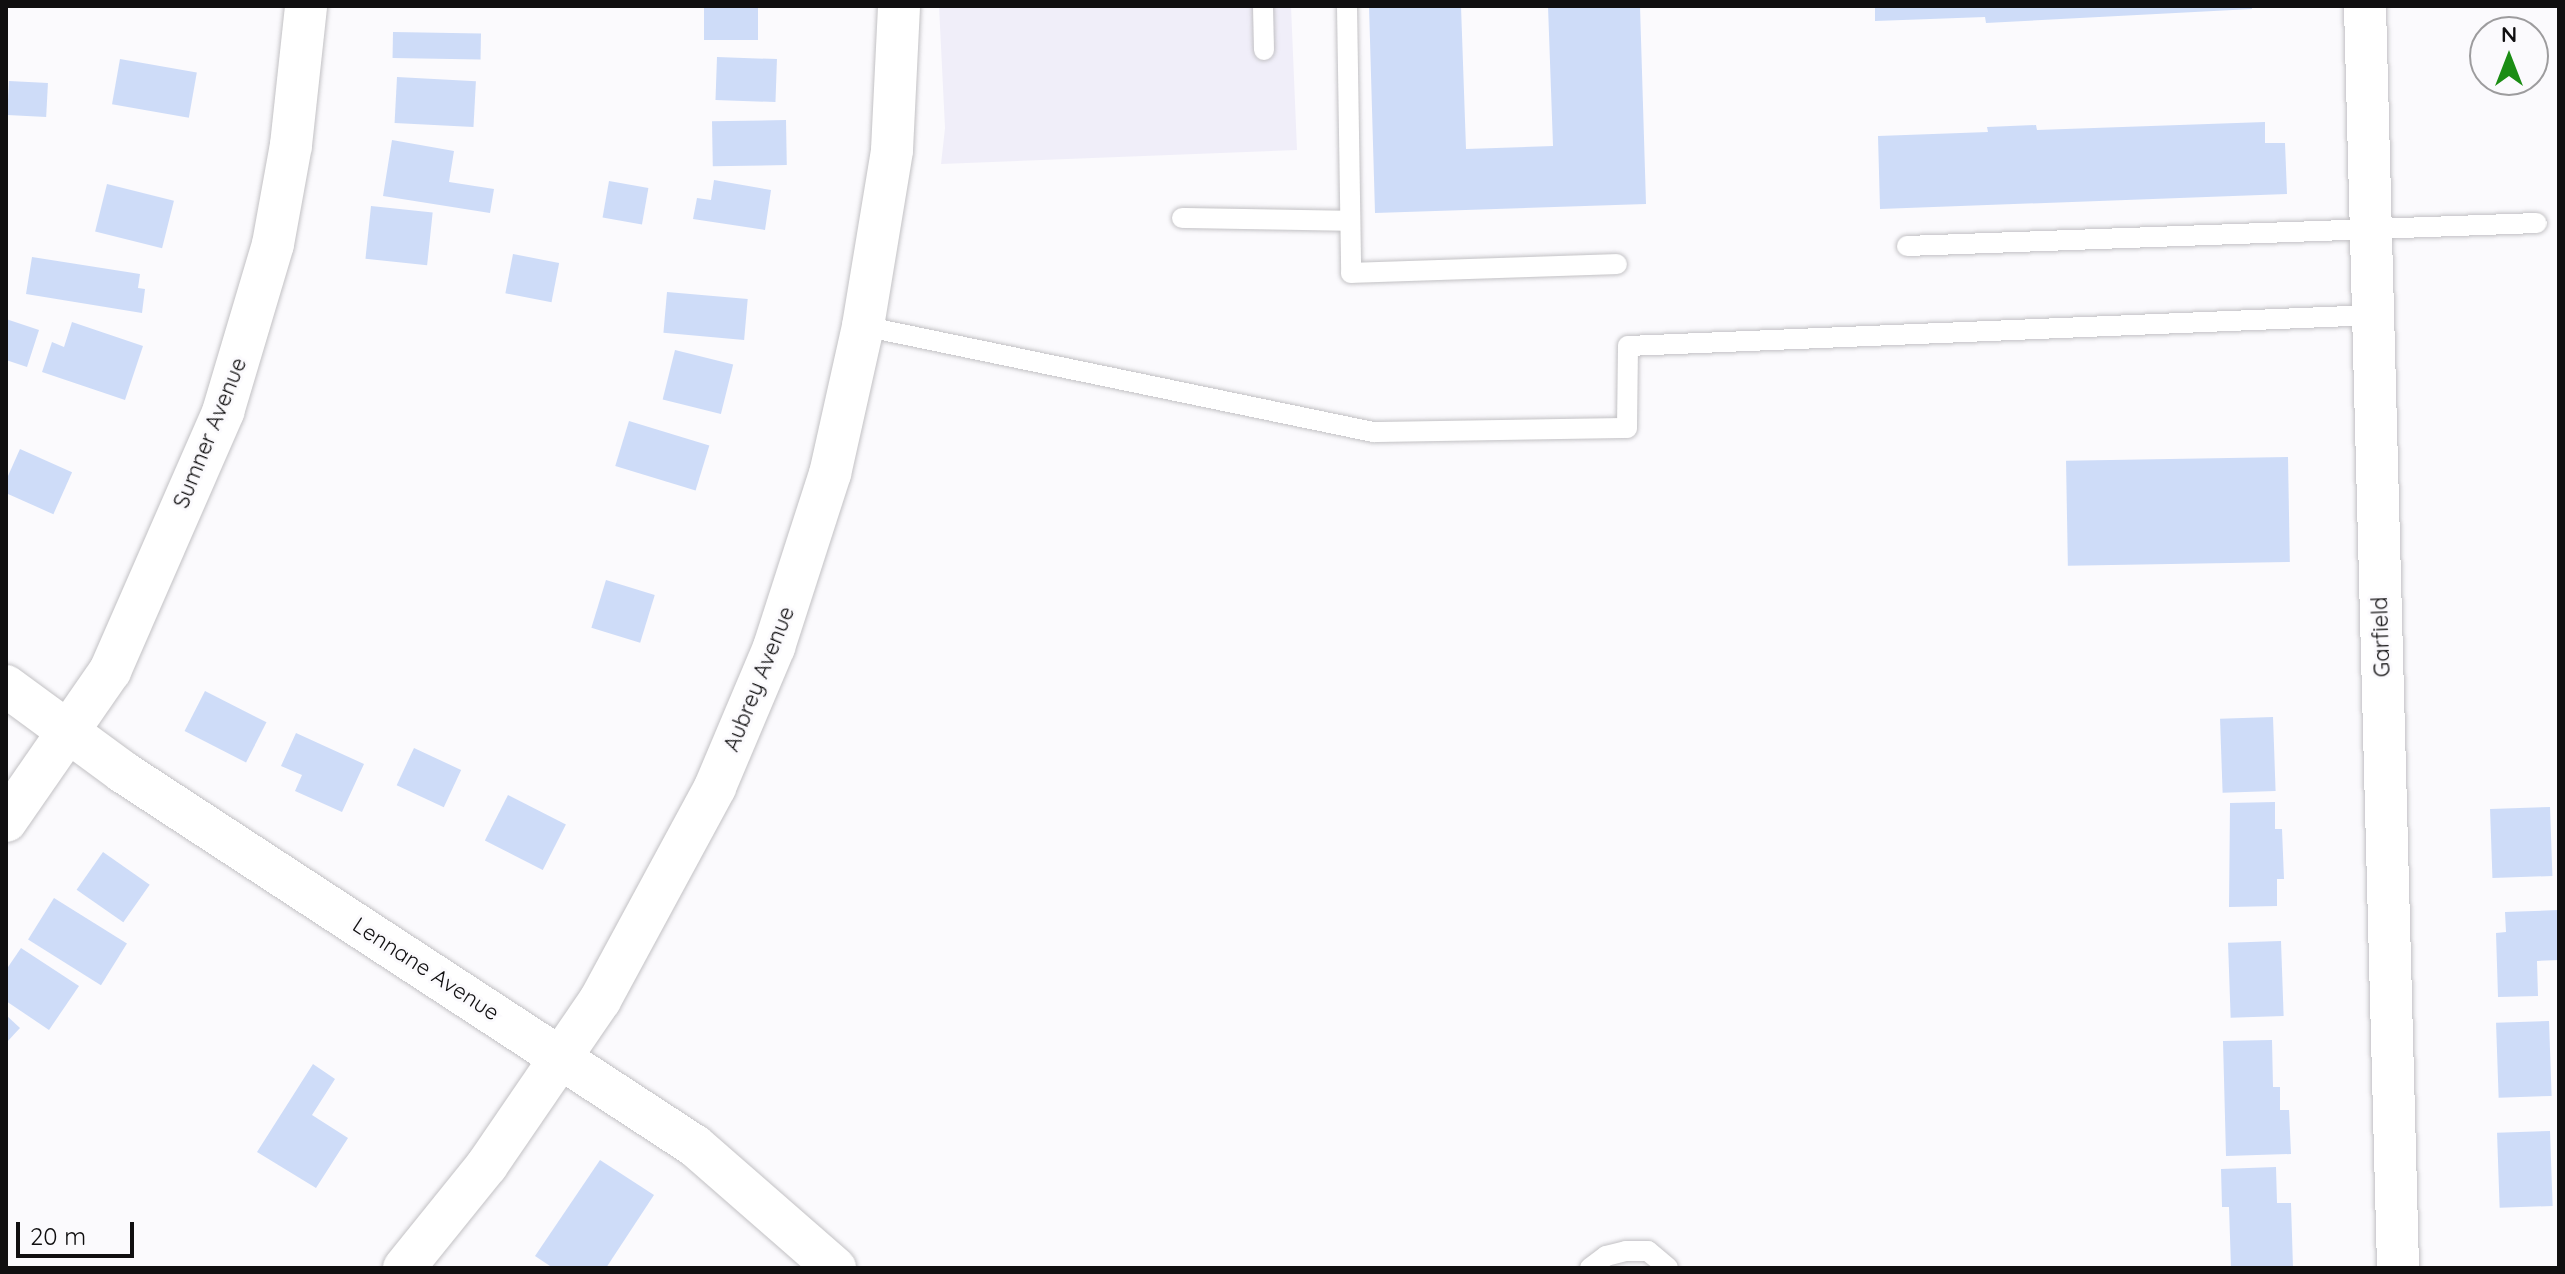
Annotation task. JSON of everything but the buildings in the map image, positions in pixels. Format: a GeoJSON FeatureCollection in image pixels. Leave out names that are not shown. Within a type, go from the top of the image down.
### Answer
{"type":"FeatureCollection","features":[{"type":"Feature","properties":{"kind":"street","name":"Sumner Avenue"},"geometry":{"type":"LineString","coordinates":[[6,821],[110,671],[223,412],[247,340],[273,244],[291,145],[306,6]]}},
{"type":"Feature","properties":{"kind":"street","name":"Aubrey Avenue"},"geometry":{"type":"LineString","coordinates":[[404,1268],[487,1165],[561,1057],[646,922],[715,787],[774,647],[830,474],[863,326],[892,150],[899,6]]}},
{"type":"Feature","properties":{"kind":"street","name":"Garfield"},"geometry":{"type":"LineString","coordinates":[[2365,6],[2398,1268]]}},
{"type":"Feature","properties":{"kind":"street","name":"Lennane Avenue"},"geometry":{"type":"LineString","coordinates":[[6,686],[123,772],[695,1146],[835,1268]]}},
{"type":"Feature","properties":{"kind":"lane"},"geometry":{"type":"LineString","coordinates":[[1263,6],[1264,50]]}},
{"type":"Feature","properties":{"kind":"lane"},"geometry":{"type":"LineString","coordinates":[[1347,6],[1351,273],[1617,264]]}},
{"type":"Feature","properties":{"kind":"lane"},"geometry":{"type":"LineString","coordinates":[[1182,218],[1350,221]]}},
{"type":"Feature","properties":{"kind":"lane"},"geometry":{"type":"LineString","coordinates":[[1907,246],[2297,234],[2371,226],[2537,223]]}},
{"type":"Feature","properties":{"kind":"lane"},"geometry":{"type":"LineString","coordinates":[[863,326],[1373,432],[1627,428],[1628,346],[2373,315]]}},
{"type":"Feature","properties":{"kind":"lane"},"geometry":{"type":"LineString","coordinates":[[1590,1268],[1606,1256],[1626,1251],[1648,1251],[1668,1268]]}},
{"type":"Feature","properties":{"kind":"shaded area"},"geometry":{"type":"Polygon","coordinates":[[[939,6],[1291,6],[1297,150],[941,164],[945,128],[939,6]]]}}]}
